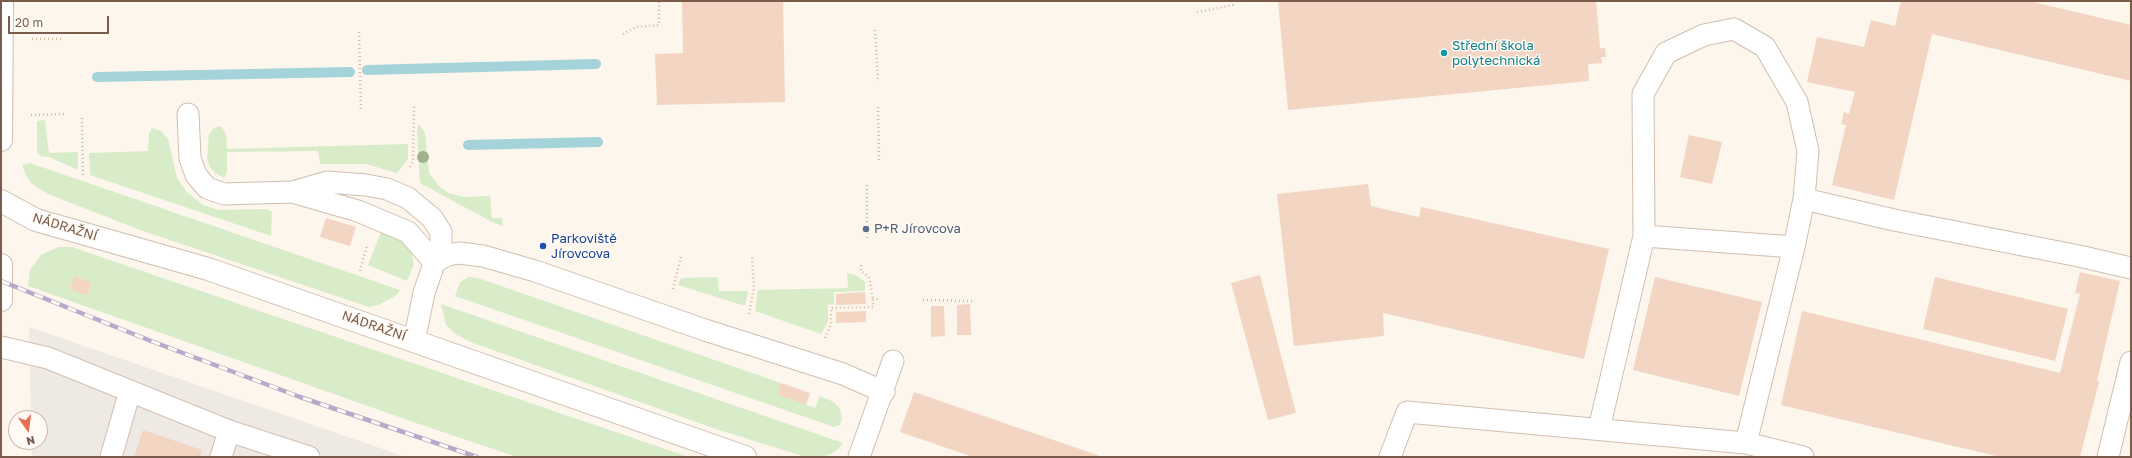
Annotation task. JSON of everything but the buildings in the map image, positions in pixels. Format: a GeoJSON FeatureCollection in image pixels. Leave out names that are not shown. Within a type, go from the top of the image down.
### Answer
{"type":"FeatureCollection","features":[{"type":"Feature","properties":{"kind":"street"},"geometry":{"type":"LineString","coordinates":[[1,140],[2,1]]}},
{"type":"Feature","properties":{"kind":"street","name":"NÁDRAŽNÍ"},"geometry":{"type":"LineString","coordinates":[[1,201],[36,220],[208,269],[745,457]]}},
{"type":"Feature","properties":{"kind":"street"},"geometry":{"type":"LineString","coordinates":[[1,265],[1,300]]}},
{"type":"Feature","properties":{"kind":"lane"},"geometry":{"type":"LineString","coordinates":[[1599,429],[1644,236],[1643,94],[1666,53],[1704,35],[1734,29],[1765,47],[1797,102],[1808,151],[1804,199],[1794,247],[1740,450]]}},
{"type":"Feature","properties":{"kind":"lane"},"geometry":{"type":"LineString","coordinates":[[188,114],[190,158],[196,175],[207,188],[224,194],[292,192],[327,182],[366,185],[387,189],[408,198],[432,218],[440,232],[441,243],[424,293],[414,341]]}},
{"type":"Feature","properties":{"kind":"lane"},"geometry":{"type":"LineString","coordinates":[[292,192],[358,210],[408,232],[434,262]]}},
{"type":"Feature","properties":{"kind":"lane"},"geometry":{"type":"LineString","coordinates":[[1804,199],[1894,220],[2079,256],[2131,268]]}},
{"type":"Feature","properties":{"kind":"lane"},"geometry":{"type":"LineString","coordinates":[[1644,236],[1794,247]]}},
{"type":"Feature","properties":{"kind":"lane"},"geometry":{"type":"LineString","coordinates":[[434,262],[448,255],[460,253],[483,256],[535,271],[705,330],[844,374],[884,392]]}},
{"type":"Feature","properties":{"kind":"lane"},"geometry":{"type":"LineString","coordinates":[[1,347],[48,358],[229,431],[309,457]]}},
{"type":"Feature","properties":{"kind":"lane"},"geometry":{"type":"LineString","coordinates":[[859,457],[884,392],[893,361]]}},
{"type":"Feature","properties":{"kind":"lane"},"geometry":{"type":"LineString","coordinates":[[2108,457],[2131,362]]}},
{"type":"Feature","properties":{"kind":"lane"},"geometry":{"type":"LineString","coordinates":[[111,457],[130,391]]}},
{"type":"Feature","properties":{"kind":"lane"},"geometry":{"type":"LineString","coordinates":[[1390,457],[1407,412],[1599,429],[1740,450],[1803,457]]}},
{"type":"Feature","properties":{"kind":"lane"},"geometry":{"type":"LineString","coordinates":[[221,457],[229,431]]}},
{"type":"Feature","properties":{"kind":"path"},"geometry":{"type":"LineString","coordinates":[[623,34],[636,27],[659,26],[659,1]]}},
{"type":"Feature","properties":{"kind":"path"},"geometry":{"type":"LineString","coordinates":[[1197,12],[1233,5],[1233,1]]}},
{"type":"Feature","properties":{"kind":"path"},"geometry":{"type":"LineString","coordinates":[[875,30],[878,82]]}},
{"type":"Feature","properties":{"kind":"path"},"geometry":{"type":"LineString","coordinates":[[359,32],[361,110]]}},
{"type":"Feature","properties":{"kind":"path"},"geometry":{"type":"LineString","coordinates":[[32,40],[64,39]]}},
{"type":"Feature","properties":{"kind":"path"},"geometry":{"type":"LineString","coordinates":[[406,174],[413,161],[414,106]]}},
{"type":"Feature","properties":{"kind":"path"},"geometry":{"type":"LineString","coordinates":[[878,107],[879,161]]}},
{"type":"Feature","properties":{"kind":"path"},"geometry":{"type":"LineString","coordinates":[[30,115],[66,114]]}},
{"type":"Feature","properties":{"kind":"path"},"geometry":{"type":"LineString","coordinates":[[82,118],[83,178]]}},
{"type":"Feature","properties":{"kind":"path"},"geometry":{"type":"LineString","coordinates":[[867,185],[867,238]]}},
{"type":"Feature","properties":{"kind":"path"},"geometry":{"type":"LineString","coordinates":[[360,271],[368,243]]}},
{"type":"Feature","properties":{"kind":"path"},"geometry":{"type":"LineString","coordinates":[[749,314],[754,288],[752,256]]}},
{"type":"Feature","properties":{"kind":"path"},"geometry":{"type":"LineString","coordinates":[[672,290],[681,257]]}},
{"type":"Feature","properties":{"kind":"path"},"geometry":{"type":"LineString","coordinates":[[824,341],[831,324],[831,308],[872,306],[873,300],[869,277],[861,271],[861,265]]}},
{"type":"Feature","properties":{"kind":"path"},"geometry":{"type":"LineString","coordinates":[[873,300],[878,299]]}},
{"type":"Feature","properties":{"kind":"path"},"geometry":{"type":"LineString","coordinates":[[923,300],[974,300]]}},
{"type":"Feature","properties":{"kind":"shaded area"},"geometry":{"type":"Polygon","coordinates":[[[29,327],[406,457],[32,457],[32,450],[48,450],[48,410],[31,410],[29,327]]]}},
{"type":"Feature","properties":{"kind":"green space"},"geometry":{"type":"Polygon","coordinates":[[[45,120],[49,153],[78,152],[78,170],[49,157],[40,156],[37,152],[37,121],[45,120]]]}},
{"type":"Feature","properties":{"kind":"green space"},"geometry":{"type":"Polygon","coordinates":[[[419,124],[425,133],[429,173],[439,186],[448,193],[465,197],[490,196],[492,218],[502,218],[503,226],[492,222],[420,183],[417,130],[419,124]]]}},
{"type":"Feature","properties":{"kind":"green space"},"geometry":{"type":"Polygon","coordinates":[[[221,126],[226,134],[227,149],[408,144],[408,159],[397,173],[366,164],[320,164],[318,151],[227,152],[227,172],[224,178],[215,173],[207,160],[209,134],[214,128],[221,126]]]}},
{"type":"Feature","properties":{"kind":"green space"},"geometry":{"type":"Polygon","coordinates":[[[152,128],[161,131],[168,139],[177,178],[187,192],[203,205],[219,210],[267,209],[272,212],[271,236],[90,175],[89,153],[148,151],[149,134],[152,128]]]}},
{"type":"Feature","properties":{"kind":"green space"},"geometry":{"type":"Polygon","coordinates":[[[30,163],[400,290],[397,295],[378,305],[369,307],[140,230],[48,194],[32,184],[26,176],[22,165],[30,163]]]}},
{"type":"Feature","properties":{"kind":"green space"},"geometry":{"type":"Polygon","coordinates":[[[382,230],[404,241],[412,254],[414,264],[407,281],[368,265],[382,230]]]}},
{"type":"Feature","properties":{"kind":"green space"},"geometry":{"type":"Polygon","coordinates":[[[58,247],[72,247],[689,457],[517,457],[416,423],[28,286],[30,270],[41,255],[58,247]],[[74,276],[69,289],[87,296],[92,283],[74,276]]]}},
{"type":"Feature","properties":{"kind":"green space"},"geometry":{"type":"Polygon","coordinates":[[[847,273],[856,275],[865,282],[865,291],[834,292],[834,304],[828,305],[828,322],[821,334],[755,311],[758,290],[848,288],[847,273]]]}},
{"type":"Feature","properties":{"kind":"green space"},"geometry":{"type":"Polygon","coordinates":[[[469,277],[478,278],[781,383],[778,394],[815,408],[820,396],[834,402],[840,409],[842,419],[840,425],[834,427],[455,296],[460,282],[469,277]]]}},
{"type":"Feature","properties":{"kind":"green space"},"geometry":{"type":"Polygon","coordinates":[[[718,277],[719,291],[748,291],[745,306],[678,285],[681,278],[718,277]]]}},
{"type":"Feature","properties":{"kind":"green space"},"geometry":{"type":"Polygon","coordinates":[[[441,304],[843,443],[831,454],[821,457],[806,457],[716,429],[473,343],[455,334],[446,325],[441,304]]]}},
{"type":"Feature","properties":{"kind":"waterway"},"geometry":{"type":"LineString","coordinates":[[367,70],[596,64]]}},
{"type":"Feature","properties":{"kind":"waterway"},"geometry":{"type":"LineString","coordinates":[[97,77],[350,72]]}},
{"type":"Feature","properties":{"kind":"waterway"},"geometry":{"type":"LineString","coordinates":[[468,145],[598,142]]}},
{"type":"Feature","properties":{"kind":"railway"},"geometry":{"type":"LineString","coordinates":[[1,281],[151,341],[300,397],[477,457]]}},
{"type":"Feature","properties":{"kind":"place","name":"Střední škola polytechnická"},"geometry":{"type":"Point","coordinates":[1444,53]}},
{"type":"Feature","properties":{"kind":"place","name":"P+R Jírovcova"},"geometry":{"type":"Point","coordinates":[866,229]}},
{"type":"Feature","properties":{"kind":"place","name":"Parkoviště Jírovcova"},"geometry":{"type":"Point","coordinates":[543,246]}}]}
